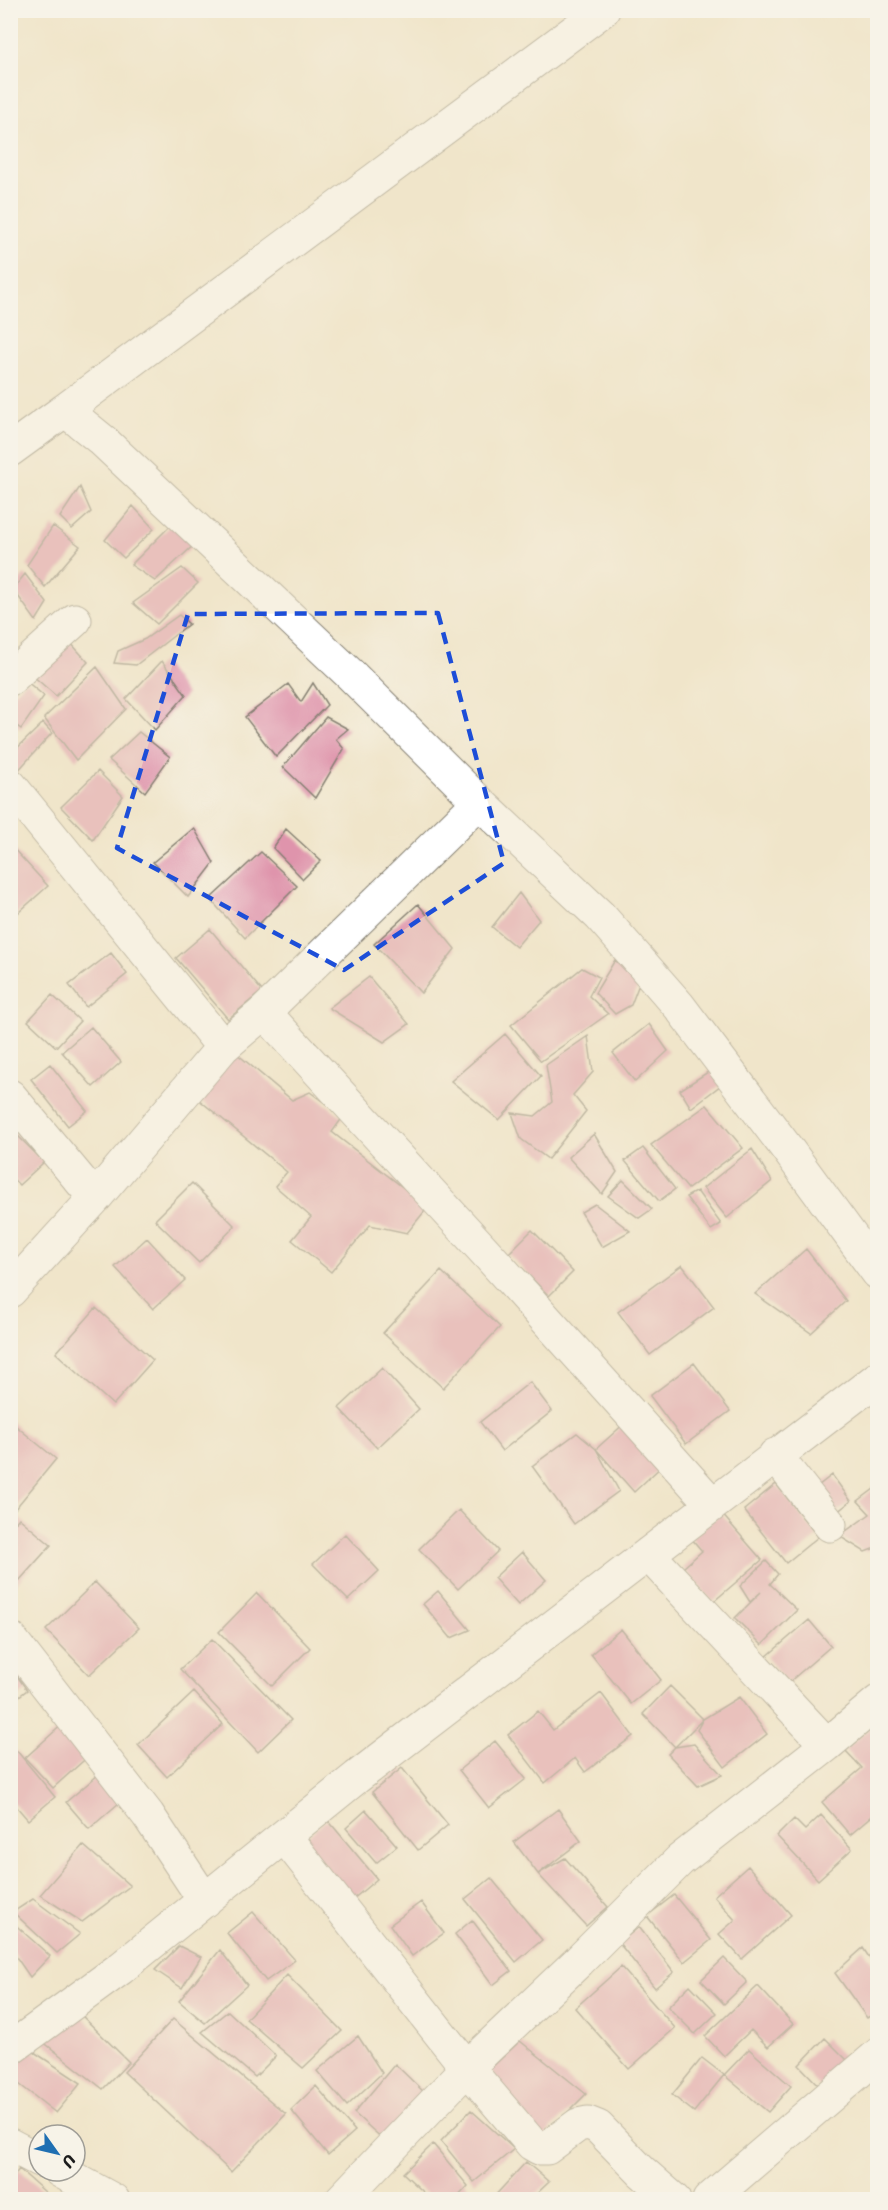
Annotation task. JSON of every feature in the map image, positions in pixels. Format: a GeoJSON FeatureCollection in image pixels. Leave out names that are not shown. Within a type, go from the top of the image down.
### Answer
{"type":"FeatureCollection","features":[{"type":"Feature","properties":{"kind":"street"},"geometry":{"type":"LineString","coordinates":[[10,450],[603,10]]}},
{"type":"Feature","properties":{"kind":"street"},"geometry":{"type":"LineString","coordinates":[[65,410],[102,440],[241,571],[600,916],[679,1006],[878,1273]]}},
{"type":"Feature","properties":{"kind":"street"},"geometry":{"type":"LineString","coordinates":[[10,679],[75,620]]}},
{"type":"Feature","properties":{"kind":"street"},"geometry":{"type":"LineString","coordinates":[[10,785],[223,1047]]}},
{"type":"Feature","properties":{"kind":"street"},"geometry":{"type":"LineString","coordinates":[[10,1292],[95,1198],[223,1047],[264,1012],[479,802]]}},
{"type":"Feature","properties":{"kind":"street"},"geometry":{"type":"LineString","coordinates":[[264,1012],[490,1257],[712,1504]]}},
{"type":"Feature","properties":{"kind":"street"},"geometry":{"type":"LineString","coordinates":[[10,1096],[95,1198]]}},
{"type":"Feature","properties":{"kind":"street"},"geometry":{"type":"LineString","coordinates":[[10,2049],[62,2013],[357,1778],[878,1378]]}},
{"type":"Feature","properties":{"kind":"street"},"geometry":{"type":"LineString","coordinates":[[775,1455],[831,1526]]}},
{"type":"Feature","properties":{"kind":"street"},"geometry":{"type":"LineString","coordinates":[[648,1554],[826,1745]]}},
{"type":"Feature","properties":{"kind":"street"},"geometry":{"type":"LineString","coordinates":[[10,1638],[148,1815],[205,1901]]}},
{"type":"Feature","properties":{"kind":"street"},"geometry":{"type":"LineString","coordinates":[[342,2199],[478,2057],[680,1860],[878,1702]]}},
{"type":"Feature","properties":{"kind":"street"},"geometry":{"type":"LineString","coordinates":[[285,1837],[468,2069],[532,2144],[539,2148],[547,2148],[578,2125],[588,2123],[598,2127],[641,2171],[674,2199]]}},
{"type":"Feature","properties":{"kind":"street"},"geometry":{"type":"LineString","coordinates":[[709,2199],[878,2055]]}},
{"type":"Feature","properties":{"kind":"street"},"geometry":{"type":"LineString","coordinates":[[83,2183],[113,2199]]}},
{"type":"Feature","properties":{"kind":"highlighted area"},"geometry":{"type":"Polygon","coordinates":[[[438,613],[504,863],[344,970],[117,848],[188,614],[438,613]]]}},
{"type":"Feature","properties":{"kind":"building"},"geometry":{"type":"Polygon","coordinates":[[[80,487],[91,512],[72,529],[60,517],[80,487]]]}},
{"type":"Feature","properties":{"kind":"building"},"geometry":{"type":"Polygon","coordinates":[[[133,506],[154,529],[124,558],[105,540],[133,506]]]}},
{"type":"Feature","properties":{"kind":"building"},"geometry":{"type":"Polygon","coordinates":[[[174,522],[196,543],[155,581],[131,565],[174,522]]]}},
{"type":"Feature","properties":{"kind":"building"},"geometry":{"type":"Polygon","coordinates":[[[53,526],[80,546],[45,587],[27,565],[53,526]]]}},
{"type":"Feature","properties":{"kind":"building"},"geometry":{"type":"Polygon","coordinates":[[[182,568],[198,583],[157,624],[133,603],[182,568]]]}},
{"type":"Feature","properties":{"kind":"building"},"geometry":{"type":"Polygon","coordinates":[[[25,574],[47,603],[36,621],[13,589],[25,574]]]}},
{"type":"Feature","properties":{"kind":"building"},"geometry":{"type":"Polygon","coordinates":[[[179,615],[189,624],[136,665],[114,663],[118,651],[145,639],[179,615]]]}},
{"type":"Feature","properties":{"kind":"building"},"geometry":{"type":"Polygon","coordinates":[[[68,640],[88,662],[56,696],[32,675],[68,640]]]}},
{"type":"Feature","properties":{"kind":"building"},"geometry":{"type":"Polygon","coordinates":[[[162,661],[186,695],[155,730],[126,699],[162,661]]]}},
{"type":"Feature","properties":{"kind":"building"},"geometry":{"type":"Polygon","coordinates":[[[97,667],[126,709],[76,760],[44,718],[97,667]]]}},
{"type":"Feature","properties":{"kind":"building"},"geometry":{"type":"Polygon","coordinates":[[[26,681],[44,696],[21,729],[10,721],[10,696],[26,681]]]}},
{"type":"Feature","properties":{"kind":"building"},"geometry":{"type":"Polygon","coordinates":[[[313,683],[327,705],[276,757],[245,717],[288,684],[301,702],[313,683]]]}},
{"type":"Feature","properties":{"kind":"building"},"geometry":{"type":"Polygon","coordinates":[[[326,717],[348,729],[336,739],[344,749],[315,798],[283,767],[326,717]]]}},
{"type":"Feature","properties":{"kind":"building"},"geometry":{"type":"Polygon","coordinates":[[[43,723],[52,733],[15,774],[10,764],[10,755],[43,723]]]}},
{"type":"Feature","properties":{"kind":"building"},"geometry":{"type":"Polygon","coordinates":[[[139,732],[170,757],[145,792],[109,760],[139,732]]]}},
{"type":"Feature","properties":{"kind":"building"},"geometry":{"type":"Polygon","coordinates":[[[98,771],[123,796],[93,840],[61,807],[98,771]]]}},
{"type":"Feature","properties":{"kind":"building"},"geometry":{"type":"Polygon","coordinates":[[[194,828],[214,863],[188,897],[153,862],[194,828]]]}},
{"type":"Feature","properties":{"kind":"building"},"geometry":{"type":"Polygon","coordinates":[[[286,829],[321,861],[303,879],[273,848],[286,829]]]}},
{"type":"Feature","properties":{"kind":"building"},"geometry":{"type":"Polygon","coordinates":[[[10,845],[48,886],[10,920],[10,845]]]}},
{"type":"Feature","properties":{"kind":"building"},"geometry":{"type":"Polygon","coordinates":[[[261,852],[297,886],[245,938],[210,899],[261,852]]]}},
{"type":"Feature","properties":{"kind":"building"},"geometry":{"type":"Polygon","coordinates":[[[519,893],[539,920],[516,947],[492,927],[519,893]]]}},
{"type":"Feature","properties":{"kind":"building"},"geometry":{"type":"Polygon","coordinates":[[[418,904],[455,949],[421,993],[374,944],[418,904]]]}},
{"type":"Feature","properties":{"kind":"building"},"geometry":{"type":"Polygon","coordinates":[[[210,929],[262,991],[228,1019],[176,958],[210,929]]]}},
{"type":"Feature","properties":{"kind":"building"},"geometry":{"type":"Polygon","coordinates":[[[111,953],[127,974],[86,1007],[69,985],[111,953]]]}},
{"type":"Feature","properties":{"kind":"building"},"geometry":{"type":"Polygon","coordinates":[[[615,960],[639,984],[631,1005],[615,1014],[595,993],[615,960]]]}},
{"type":"Feature","properties":{"kind":"building"},"geometry":{"type":"Polygon","coordinates":[[[582,968],[599,977],[589,996],[608,1014],[541,1061],[511,1025],[582,968]]]}},
{"type":"Feature","properties":{"kind":"building"},"geometry":{"type":"Polygon","coordinates":[[[369,977],[409,1024],[384,1042],[329,1008],[369,977]]]}},
{"type":"Feature","properties":{"kind":"building"},"geometry":{"type":"Polygon","coordinates":[[[52,995],[80,1021],[56,1047],[28,1021],[52,995]]]}},
{"type":"Feature","properties":{"kind":"building"},"geometry":{"type":"Polygon","coordinates":[[[649,1024],[668,1051],[635,1082],[613,1053],[649,1024]]]}},
{"type":"Feature","properties":{"kind":"building"},"geometry":{"type":"Polygon","coordinates":[[[91,1027],[121,1062],[93,1087],[62,1052],[91,1027]]]}},
{"type":"Feature","properties":{"kind":"building"},"geometry":{"type":"Polygon","coordinates":[[[505,1034],[541,1076],[499,1120],[451,1081],[505,1034]]]}},
{"type":"Feature","properties":{"kind":"building"},"geometry":{"type":"Polygon","coordinates":[[[588,1036],[593,1072],[573,1095],[586,1111],[548,1159],[521,1139],[512,1113],[535,1116],[552,1102],[546,1065],[588,1036]]]}},
{"type":"Feature","properties":{"kind":"building"},"geometry":{"type":"Polygon","coordinates":[[[236,1053],[292,1100],[310,1092],[343,1117],[332,1132],[428,1207],[407,1233],[370,1225],[331,1272],[292,1240],[311,1217],[275,1186],[287,1172],[198,1099],[236,1053]]]}},
{"type":"Feature","properties":{"kind":"building"},"geometry":{"type":"Polygon","coordinates":[[[50,1064],[87,1111],[68,1126],[31,1079],[50,1064]]]}},
{"type":"Feature","properties":{"kind":"building"},"geometry":{"type":"Polygon","coordinates":[[[711,1070],[721,1085],[691,1108],[680,1090],[711,1070]]]}},
{"type":"Feature","properties":{"kind":"building"},"geometry":{"type":"Polygon","coordinates":[[[707,1105],[743,1148],[688,1189],[651,1145],[707,1105]]]}},
{"type":"Feature","properties":{"kind":"building"},"geometry":{"type":"Polygon","coordinates":[[[10,1128],[44,1162],[19,1185],[10,1176],[10,1128]]]}},
{"type":"Feature","properties":{"kind":"building"},"geometry":{"type":"Polygon","coordinates":[[[594,1134],[617,1172],[602,1194],[568,1157],[594,1134]]]}},
{"type":"Feature","properties":{"kind":"building"},"geometry":{"type":"Polygon","coordinates":[[[643,1148],[675,1189],[659,1201],[625,1161],[643,1148]]]}},
{"type":"Feature","properties":{"kind":"building"},"geometry":{"type":"Polygon","coordinates":[[[752,1149],[772,1181],[727,1218],[703,1188],[752,1149]]]}},
{"type":"Feature","properties":{"kind":"building"},"geometry":{"type":"Polygon","coordinates":[[[623,1180],[652,1209],[639,1218],[608,1196],[623,1180]]]}},
{"type":"Feature","properties":{"kind":"building"},"geometry":{"type":"Polygon","coordinates":[[[192,1183],[235,1226],[199,1263],[155,1220],[192,1183]]]}},
{"type":"Feature","properties":{"kind":"building"},"geometry":{"type":"Polygon","coordinates":[[[697,1191],[721,1224],[711,1230],[686,1197],[697,1191]]]}},
{"type":"Feature","properties":{"kind":"building"},"geometry":{"type":"Polygon","coordinates":[[[595,1204],[630,1231],[602,1247],[581,1212],[595,1204]]]}},
{"type":"Feature","properties":{"kind":"building"},"geometry":{"type":"Polygon","coordinates":[[[532,1230],[573,1272],[549,1296],[508,1254],[532,1230]]]}},
{"type":"Feature","properties":{"kind":"building"},"geometry":{"type":"Polygon","coordinates":[[[147,1238],[185,1280],[153,1309],[115,1267],[147,1238]]]}},
{"type":"Feature","properties":{"kind":"building"},"geometry":{"type":"Polygon","coordinates":[[[806,1249],[846,1301],[811,1333],[755,1294],[806,1249]]]}},
{"type":"Feature","properties":{"kind":"building"},"geometry":{"type":"Polygon","coordinates":[[[682,1265],[714,1307],[650,1355],[618,1312],[682,1265]]]}},
{"type":"Feature","properties":{"kind":"building"},"geometry":{"type":"Polygon","coordinates":[[[441,1271],[500,1327],[443,1388],[383,1333],[441,1271]]]}},
{"type":"Feature","properties":{"kind":"building"},"geometry":{"type":"Polygon","coordinates":[[[96,1308],[153,1360],[113,1405],[56,1353],[96,1308]]]}},
{"type":"Feature","properties":{"kind":"building"},"geometry":{"type":"Polygon","coordinates":[[[694,1363],[730,1411],[686,1444],[650,1396],[694,1363]]]}},
{"type":"Feature","properties":{"kind":"building"},"geometry":{"type":"Polygon","coordinates":[[[382,1368],[419,1409],[377,1448],[339,1408],[382,1368]]]}},
{"type":"Feature","properties":{"kind":"building"},"geometry":{"type":"Polygon","coordinates":[[[530,1382],[552,1411],[502,1451],[480,1422],[530,1382]]]}},
{"type":"Feature","properties":{"kind":"building"},"geometry":{"type":"Polygon","coordinates":[[[10,1421],[56,1459],[10,1515],[10,1421]]]}},
{"type":"Feature","properties":{"kind":"building"},"geometry":{"type":"Polygon","coordinates":[[[626,1422],[664,1464],[634,1492],[596,1449],[626,1422]]]}},
{"type":"Feature","properties":{"kind":"building"},"geometry":{"type":"Polygon","coordinates":[[[577,1433],[596,1449],[619,1491],[574,1524],[532,1466],[577,1433]]]}},
{"type":"Feature","properties":{"kind":"building"},"geometry":{"type":"Polygon","coordinates":[[[832,1475],[851,1501],[837,1512],[818,1486],[832,1475]]]}},
{"type":"Feature","properties":{"kind":"building"},"geometry":{"type":"Polygon","coordinates":[[[776,1484],[818,1537],[786,1563],[744,1510],[776,1484]]]}},
{"type":"Feature","properties":{"kind":"building"},"geometry":{"type":"Polygon","coordinates":[[[878,1486],[878,1547],[865,1552],[839,1536],[870,1514],[858,1501],[878,1486]]]}},
{"type":"Feature","properties":{"kind":"building"},"geometry":{"type":"Polygon","coordinates":[[[459,1510],[498,1551],[458,1589],[419,1549],[459,1510]]]}},
{"type":"Feature","properties":{"kind":"building"},"geometry":{"type":"Polygon","coordinates":[[[721,1513],[762,1560],[713,1602],[683,1568],[702,1551],[691,1538],[721,1513]]]}},
{"type":"Feature","properties":{"kind":"building"},"geometry":{"type":"Polygon","coordinates":[[[19,1518],[51,1545],[10,1591],[10,1528],[19,1518]]]}},
{"type":"Feature","properties":{"kind":"building"},"geometry":{"type":"Polygon","coordinates":[[[345,1534],[379,1571],[348,1600],[313,1564],[345,1534]]]}},
{"type":"Feature","properties":{"kind":"building"},"geometry":{"type":"Polygon","coordinates":[[[522,1552],[546,1580],[518,1605],[494,1578],[522,1552]]]}},
{"type":"Feature","properties":{"kind":"building"},"geometry":{"type":"Polygon","coordinates":[[[766,1561],[778,1574],[770,1584],[797,1610],[762,1645],[735,1618],[761,1592],[750,1602],[740,1586],[766,1561]]]}},
{"type":"Feature","properties":{"kind":"building"},"geometry":{"type":"Polygon","coordinates":[[[95,1582],[139,1628],[89,1675],[46,1630],[95,1582]]]}},
{"type":"Feature","properties":{"kind":"building"},"geometry":{"type":"Polygon","coordinates":[[[438,1591],[470,1630],[451,1638],[423,1604],[438,1591]]]}},
{"type":"Feature","properties":{"kind":"building"},"geometry":{"type":"Polygon","coordinates":[[[257,1593],[310,1648],[272,1686],[219,1632],[257,1593]]]}},
{"type":"Feature","properties":{"kind":"building"},"geometry":{"type":"Polygon","coordinates":[[[809,1620],[831,1646],[788,1683],[766,1657],[809,1620]]]}},
{"type":"Feature","properties":{"kind":"building"},"geometry":{"type":"Polygon","coordinates":[[[621,1629],[661,1680],[631,1704],[591,1654],[621,1629]]]}},
{"type":"Feature","properties":{"kind":"building"},"geometry":{"type":"Polygon","coordinates":[[[212,1639],[291,1720],[258,1752],[180,1669],[212,1639]]]}},
{"type":"Feature","properties":{"kind":"building"},"geometry":{"type":"Polygon","coordinates":[[[10,1666],[27,1690],[10,1703],[10,1666]]]}},
{"type":"Feature","properties":{"kind":"building"},"geometry":{"type":"Polygon","coordinates":[[[670,1686],[703,1719],[675,1747],[643,1714],[670,1686]]]}},
{"type":"Feature","properties":{"kind":"building"},"geometry":{"type":"Polygon","coordinates":[[[194,1692],[223,1724],[167,1777],[138,1745],[194,1692]]]}},
{"type":"Feature","properties":{"kind":"building"},"geometry":{"type":"Polygon","coordinates":[[[601,1693],[633,1736],[585,1772],[575,1758],[545,1783],[508,1735],[538,1711],[553,1730],[601,1693]]]}},
{"type":"Feature","properties":{"kind":"building"},"geometry":{"type":"Polygon","coordinates":[[[739,1697],[767,1734],[725,1767],[697,1730],[703,1719],[739,1697]]]}},
{"type":"Feature","properties":{"kind":"building"},"geometry":{"type":"Polygon","coordinates":[[[65,1722],[92,1753],[53,1788],[25,1758],[65,1722]]]}},
{"type":"Feature","properties":{"kind":"building"},"geometry":{"type":"Polygon","coordinates":[[[871,1727],[878,1735],[878,1811],[850,1835],[822,1802],[862,1768],[845,1750],[871,1727]]]}},
{"type":"Feature","properties":{"kind":"building"},"geometry":{"type":"Polygon","coordinates":[[[495,1741],[526,1779],[489,1808],[459,1770],[495,1741]]]}},
{"type":"Feature","properties":{"kind":"building"},"geometry":{"type":"Polygon","coordinates":[[[694,1744],[722,1775],[698,1786],[668,1754],[675,1747],[694,1744]]]}},
{"type":"Feature","properties":{"kind":"building"},"geometry":{"type":"Polygon","coordinates":[[[17,1751],[55,1797],[28,1820],[10,1799],[10,1756],[17,1751]]]}},
{"type":"Feature","properties":{"kind":"building"},"geometry":{"type":"Polygon","coordinates":[[[402,1768],[448,1825],[418,1850],[372,1792],[402,1768]]]}},
{"type":"Feature","properties":{"kind":"building"},"geometry":{"type":"Polygon","coordinates":[[[98,1775],[119,1803],[89,1829],[66,1802],[98,1775]]]}},
{"type":"Feature","properties":{"kind":"building"},"geometry":{"type":"Polygon","coordinates":[[[558,1809],[581,1841],[538,1874],[514,1842],[558,1809]]]}},
{"type":"Feature","properties":{"kind":"building"},"geometry":{"type":"Polygon","coordinates":[[[366,1810],[397,1846],[376,1863],[346,1828],[366,1810]]]}},
{"type":"Feature","properties":{"kind":"building"},"geometry":{"type":"Polygon","coordinates":[[[821,1815],[852,1849],[818,1880],[777,1836],[794,1819],[805,1830],[821,1815]]]}},
{"type":"Feature","properties":{"kind":"building"},"geometry":{"type":"Polygon","coordinates":[[[327,1819],[377,1879],[352,1900],[303,1840],[327,1819]]]}},
{"type":"Feature","properties":{"kind":"building"},"geometry":{"type":"Polygon","coordinates":[[[83,1845],[130,1886],[82,1922],[40,1895],[83,1845]]]}},
{"type":"Feature","properties":{"kind":"building"},"geometry":{"type":"Polygon","coordinates":[[[565,1858],[608,1907],[586,1926],[538,1874],[565,1858]]]}},
{"type":"Feature","properties":{"kind":"building"},"geometry":{"type":"Polygon","coordinates":[[[748,1866],[791,1915],[742,1959],[719,1934],[735,1920],[714,1896],[748,1866]]]}},
{"type":"Feature","properties":{"kind":"building"},"geometry":{"type":"Polygon","coordinates":[[[491,1878],[542,1940],[516,1962],[465,1899],[491,1878]]]}},
{"type":"Feature","properties":{"kind":"building"},"geometry":{"type":"Polygon","coordinates":[[[674,1895],[711,1940],[684,1962],[647,1916],[674,1895]]]}},
{"type":"Feature","properties":{"kind":"building"},"geometry":{"type":"Polygon","coordinates":[[[33,1899],[80,1934],[57,1953],[13,1912],[33,1899]]]}},
{"type":"Feature","properties":{"kind":"building"},"geometry":{"type":"Polygon","coordinates":[[[421,1902],[444,1933],[412,1956],[390,1925],[421,1902]]]}},
{"type":"Feature","properties":{"kind":"building"},"geometry":{"type":"Polygon","coordinates":[[[253,1912],[295,1960],[266,1981],[227,1933],[253,1912]]]}},
{"type":"Feature","properties":{"kind":"building"},"geometry":{"type":"Polygon","coordinates":[[[10,1920],[50,1956],[30,1977],[10,1948],[10,1920]]]}},
{"type":"Feature","properties":{"kind":"building"},"geometry":{"type":"Polygon","coordinates":[[[472,1920],[511,1971],[493,1985],[455,1934],[472,1920]]]}},
{"type":"Feature","properties":{"kind":"building"},"geometry":{"type":"Polygon","coordinates":[[[639,1927],[674,1972],[655,1988],[619,1943],[639,1927]]]}},
{"type":"Feature","properties":{"kind":"building"},"geometry":{"type":"Polygon","coordinates":[[[179,1946],[201,1957],[182,1988],[155,1970],[179,1946]]]}},
{"type":"Feature","properties":{"kind":"building"},"geometry":{"type":"Polygon","coordinates":[[[863,1948],[878,1971],[878,2011],[867,2018],[835,1973],[863,1948]]]}},
{"type":"Feature","properties":{"kind":"building"},"geometry":{"type":"Polygon","coordinates":[[[220,1950],[247,1985],[205,2023],[179,2001],[220,1950]]]}},
{"type":"Feature","properties":{"kind":"building"},"geometry":{"type":"Polygon","coordinates":[[[724,1958],[747,1982],[724,2004],[701,1980],[724,1958]]]}},
{"type":"Feature","properties":{"kind":"building"},"geometry":{"type":"Polygon","coordinates":[[[621,1967],[675,2028],[629,2069],[575,2008],[621,1967]]]}},
{"type":"Feature","properties":{"kind":"building"},"geometry":{"type":"Polygon","coordinates":[[[287,1975],[342,2031],[303,2068],[246,2019],[287,1975]]]}},
{"type":"Feature","properties":{"kind":"building"},"geometry":{"type":"Polygon","coordinates":[[[690,1985],[717,2013],[695,2034],[668,2007],[690,1985]]]}},
{"type":"Feature","properties":{"kind":"building"},"geometry":{"type":"Polygon","coordinates":[[[758,1986],[793,2024],[768,2047],[751,2030],[724,2056],[705,2036],[758,1986]]]}},
{"type":"Feature","properties":{"kind":"building"},"geometry":{"type":"Polygon","coordinates":[[[75,2009],[129,2062],[103,2089],[42,2041],[75,2009]]]}},
{"type":"Feature","properties":{"kind":"building"},"geometry":{"type":"Polygon","coordinates":[[[228,2011],[276,2056],[255,2077],[202,2032],[228,2011]]]}},
{"type":"Feature","properties":{"kind":"building"},"geometry":{"type":"Polygon","coordinates":[[[173,2019],[286,2114],[231,2172],[124,2072],[173,2019]]]}},
{"type":"Feature","properties":{"kind":"building"},"geometry":{"type":"Polygon","coordinates":[[[358,2036],[382,2073],[347,2106],[317,2071],[358,2036]]]}},
{"type":"Feature","properties":{"kind":"building"},"geometry":{"type":"Polygon","coordinates":[[[825,2038],[847,2060],[820,2087],[799,2065],[825,2038]]]}},
{"type":"Feature","properties":{"kind":"building"},"geometry":{"type":"Polygon","coordinates":[[[520,2041],[586,2094],[542,2138],[489,2070],[520,2041]]]}},
{"type":"Feature","properties":{"kind":"building"},"geometry":{"type":"Polygon","coordinates":[[[28,2048],[81,2083],[56,2113],[10,2077],[10,2070],[28,2048]]]}},
{"type":"Feature","properties":{"kind":"building"},"geometry":{"type":"Polygon","coordinates":[[[749,2049],[791,2086],[768,2112],[724,2075],[749,2049]]]}},
{"type":"Feature","properties":{"kind":"building"},"geometry":{"type":"Polygon","coordinates":[[[702,2058],[724,2075],[694,2112],[672,2095],[702,2058]]]}},
{"type":"Feature","properties":{"kind":"building"},"geometry":{"type":"Polygon","coordinates":[[[395,2064],[427,2095],[386,2142],[354,2113],[395,2064]]]}},
{"type":"Feature","properties":{"kind":"building"},"geometry":{"type":"Polygon","coordinates":[[[316,2086],[355,2131],[328,2155],[291,2110],[316,2086]]]}},
{"type":"Feature","properties":{"kind":"building"},"geometry":{"type":"Polygon","coordinates":[[[471,2110],[514,2149],[474,2182],[441,2141],[471,2110]]]}},
{"type":"Feature","properties":{"kind":"building"},"geometry":{"type":"Polygon","coordinates":[[[433,2144],[468,2186],[455,2200],[432,2200],[403,2173],[433,2144]]]}},
{"type":"Feature","properties":{"kind":"building"},"geometry":{"type":"Polygon","coordinates":[[[526,2162],[549,2182],[530,2200],[491,2200],[526,2162]]]}},
{"type":"Feature","properties":{"kind":"building"},"geometry":{"type":"Polygon","coordinates":[[[19,2169],[27,2176],[27,2183],[35,2183],[54,2200],[10,2200],[10,2182],[19,2169]]]}}]}
